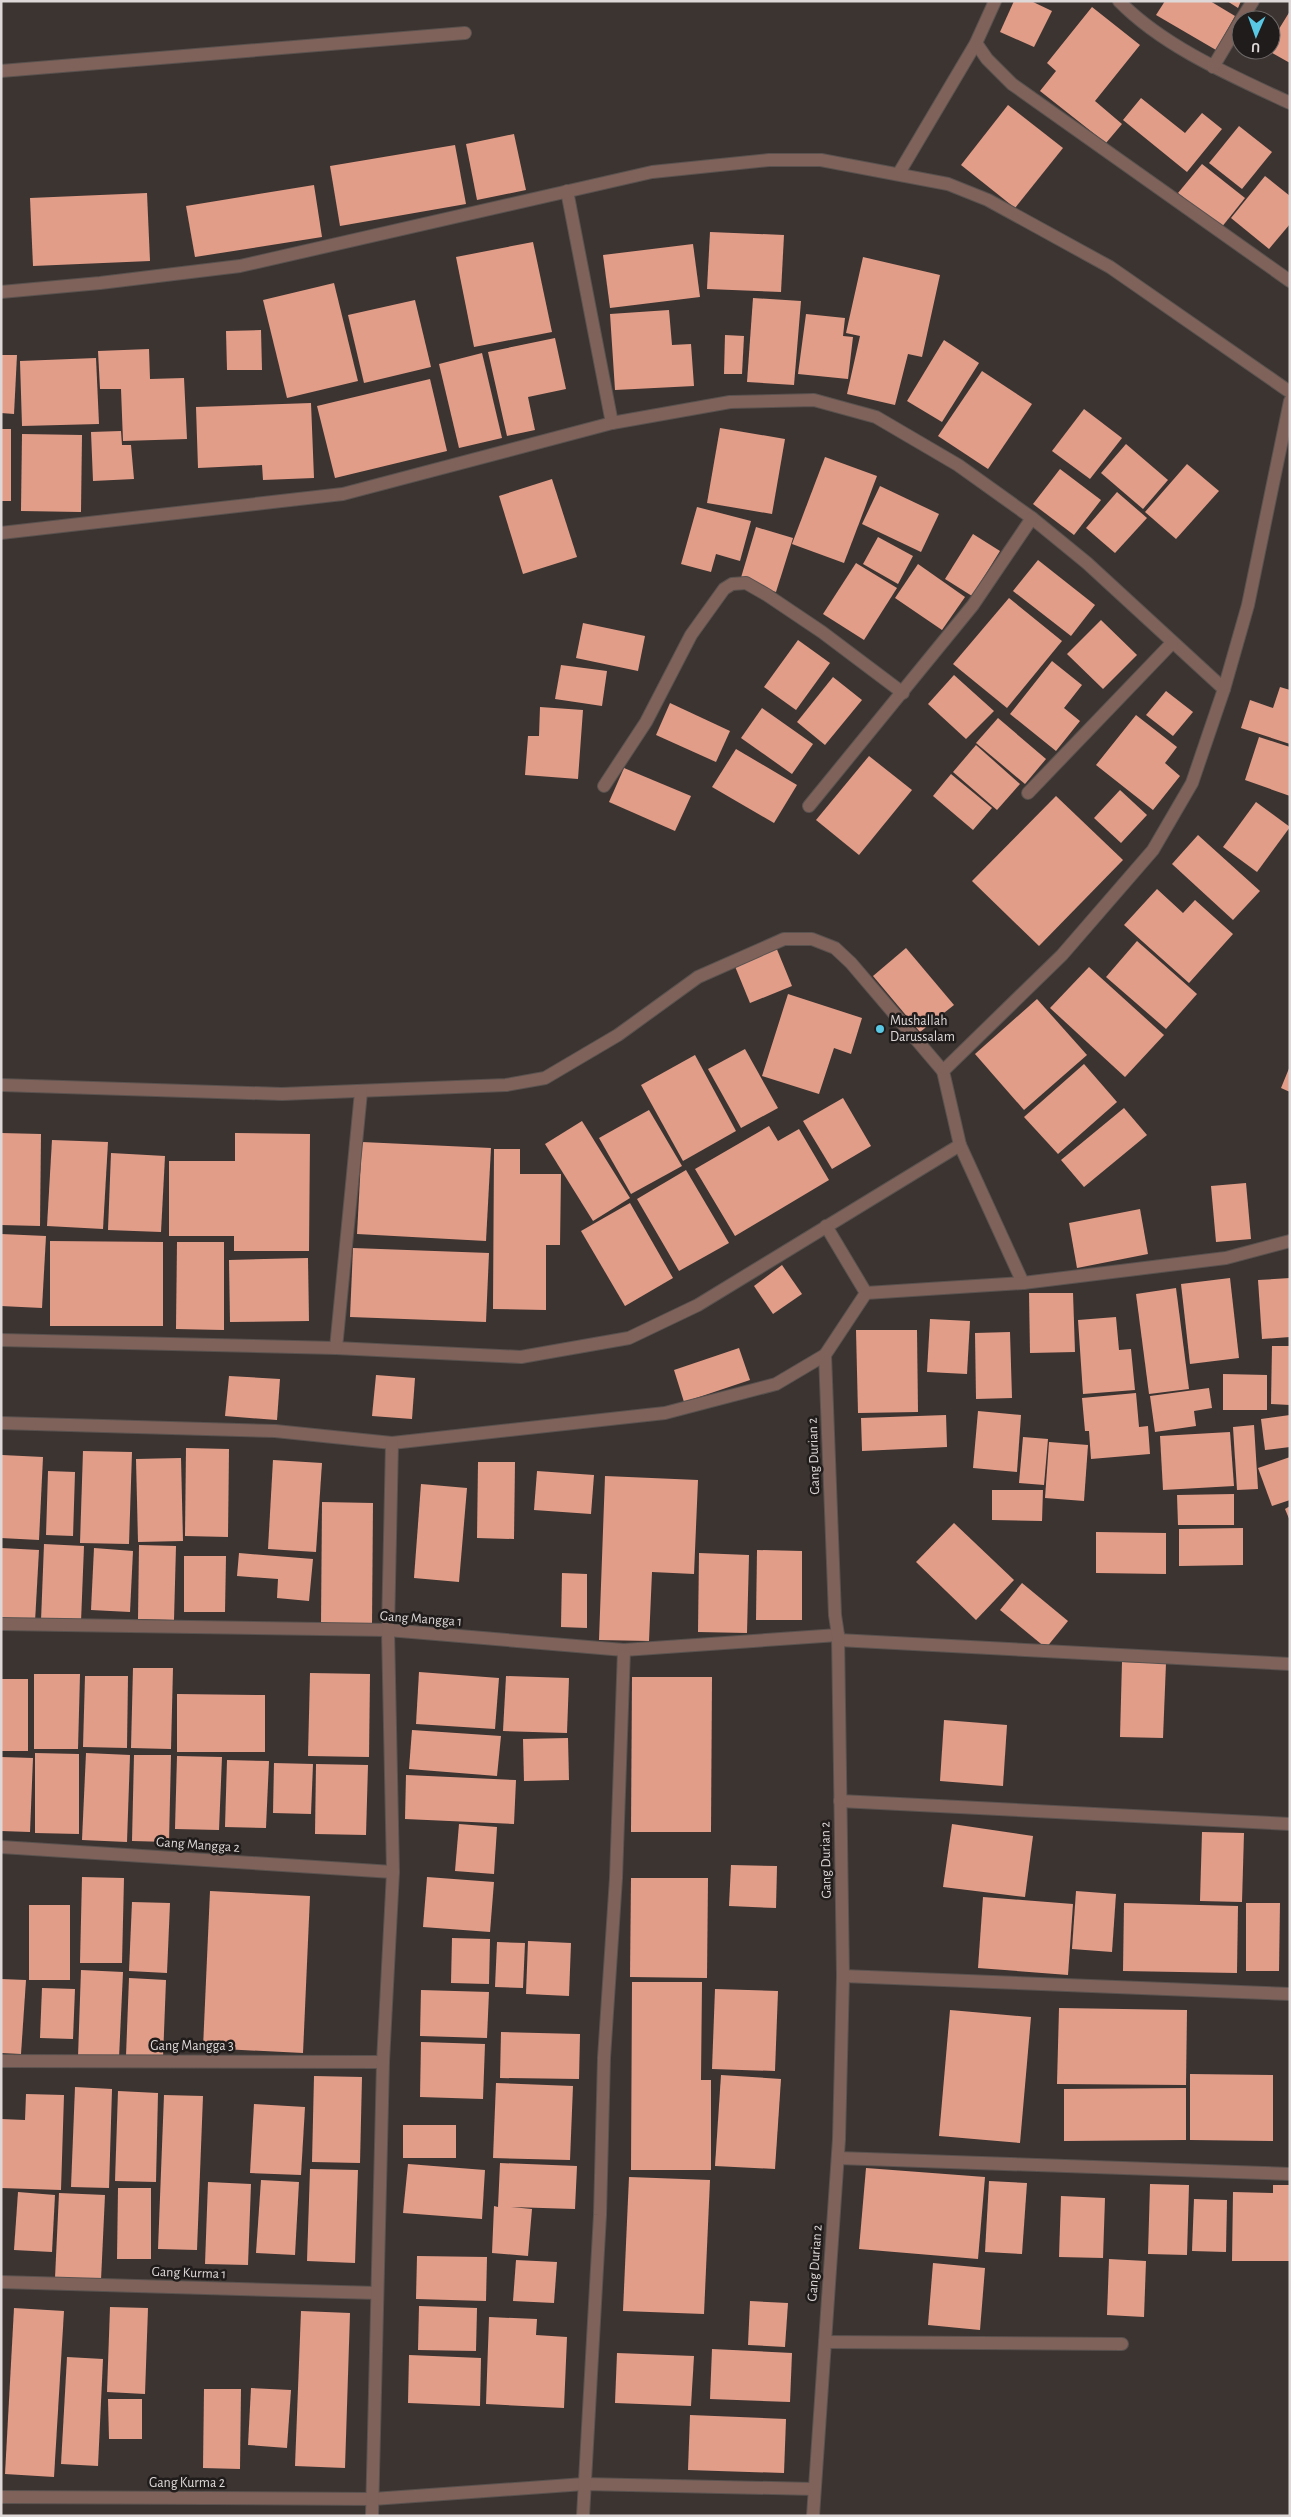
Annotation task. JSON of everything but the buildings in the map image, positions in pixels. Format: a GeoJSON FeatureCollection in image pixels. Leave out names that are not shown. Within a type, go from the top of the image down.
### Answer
{"type":"FeatureCollection","features":[{"type":"Feature","properties":{"kind":"street"},"geometry":{"type":"LineString","coordinates":[[899,174],[976,43],[995,1]]}},
{"type":"Feature","properties":{"kind":"street"},"geometry":{"type":"LineString","coordinates":[[1119,1],[1135,18],[1213,67],[1290,103]]}},
{"type":"Feature","properties":{"kind":"street"},"geometry":{"type":"LineString","coordinates":[[1,70],[464,33]]}},
{"type":"Feature","properties":{"kind":"street"},"geometry":{"type":"LineString","coordinates":[[1213,67],[1231,37]]}},
{"type":"Feature","properties":{"kind":"street"},"geometry":{"type":"LineString","coordinates":[[976,43],[987,59],[1012,84],[1290,281]]}},
{"type":"Feature","properties":{"kind":"street"},"geometry":{"type":"LineString","coordinates":[[1,292],[100,283],[240,266],[652,172],[769,160],[821,160],[948,184],[988,200],[1110,267],[1290,392]]}},
{"type":"Feature","properties":{"kind":"street"},"geometry":{"type":"LineString","coordinates":[[567,191],[612,423]]}},
{"type":"Feature","properties":{"kind":"street"},"geometry":{"type":"LineString","coordinates":[[1,533],[343,494],[612,423],[730,402],[814,400],[876,418],[958,465],[1032,518],[1087,563],[1224,689]]}},
{"type":"Feature","properties":{"kind":"street"},"geometry":{"type":"LineString","coordinates":[[943,1071],[1062,955],[1153,850],[1192,783],[1224,689],[1248,606],[1290,401]]}},
{"type":"Feature","properties":{"kind":"street"},"geometry":{"type":"LineString","coordinates":[[809,806],[973,605],[1032,518]]}},
{"type":"Feature","properties":{"kind":"street"},"geometry":{"type":"LineString","coordinates":[[604,786],[646,722],[691,635],[724,589],[732,584],[746,584],[767,595],[822,632],[903,693]]}},
{"type":"Feature","properties":{"kind":"street"},"geometry":{"type":"LineString","coordinates":[[1028,793],[1172,643]]}},
{"type":"Feature","properties":{"kind":"street"},"geometry":{"type":"LineString","coordinates":[[1,1085],[282,1094],[506,1085],[546,1078],[618,1035],[698,977],[784,938],[812,939],[835,948],[851,963],[943,1071],[960,1145],[1023,1283]]}},
{"type":"Feature","properties":{"kind":"street"},"geometry":{"type":"LineString","coordinates":[[336,1348],[361,1092]]}},
{"type":"Feature","properties":{"kind":"street"},"geometry":{"type":"LineString","coordinates":[[1,1340],[336,1348],[521,1357],[629,1338],[698,1305],[960,1145]]}},
{"type":"Feature","properties":{"kind":"street"},"geometry":{"type":"LineString","coordinates":[[826,1226],[866,1293]]}},
{"type":"Feature","properties":{"kind":"street"},"geometry":{"type":"LineString","coordinates":[[866,1293],[1023,1283],[1226,1258],[1290,1241]]}},
{"type":"Feature","properties":{"kind":"street"},"geometry":{"type":"LineString","coordinates":[[1,1423],[275,1431],[392,1443],[665,1412],[776,1384],[825,1355],[866,1293]]}},
{"type":"Feature","properties":{"kind":"street","name":"Gang Durian 2"},"geometry":{"type":"LineString","coordinates":[[813,2516],[838,2158],[843,1976],[838,1638],[835,1615],[825,1355]]}},
{"type":"Feature","properties":{"kind":"street"},"geometry":{"type":"LineString","coordinates":[[372,2516],[383,2062],[393,1872],[388,1630],[392,1443]]}},
{"type":"Feature","properties":{"kind":"street","name":"Gang Mangga 1"},"geometry":{"type":"LineString","coordinates":[[1,1624],[388,1630],[624,1650],[838,1638],[1290,1664]]}},
{"type":"Feature","properties":{"kind":"street"},"geometry":{"type":"LineString","coordinates":[[583,2516],[600,2215],[604,2058],[616,1878],[624,1650]]}},
{"type":"Feature","properties":{"kind":"street"},"geometry":{"type":"LineString","coordinates":[[840,1801],[1290,1824]]}},
{"type":"Feature","properties":{"kind":"street","name":"Gang Mangga 2"},"geometry":{"type":"LineString","coordinates":[[1,1847],[393,1872]]}},
{"type":"Feature","properties":{"kind":"street"},"geometry":{"type":"LineString","coordinates":[[843,1976],[1290,1994]]}},
{"type":"Feature","properties":{"kind":"street","name":"Gang Mangga 3"},"geometry":{"type":"LineString","coordinates":[[1,2061],[383,2062]]}},
{"type":"Feature","properties":{"kind":"street"},"geometry":{"type":"LineString","coordinates":[[838,2158],[1290,2174]]}},
{"type":"Feature","properties":{"kind":"street","name":"Gang Kurma 1"},"geometry":{"type":"LineString","coordinates":[[1,2282],[377,2293]]}},
{"type":"Feature","properties":{"kind":"street"},"geometry":{"type":"LineString","coordinates":[[824,2342],[1122,2344]]}},
{"type":"Feature","properties":{"kind":"street","name":"Gang Kurma 2"},"geometry":{"type":"LineString","coordinates":[[1,2497],[373,2499],[584,2484],[814,2489]]}},
{"type":"Feature","properties":{"kind":"place","name":"Mushallah Darussalam"},"geometry":{"type":"Point","coordinates":[880,1029]}}]}
